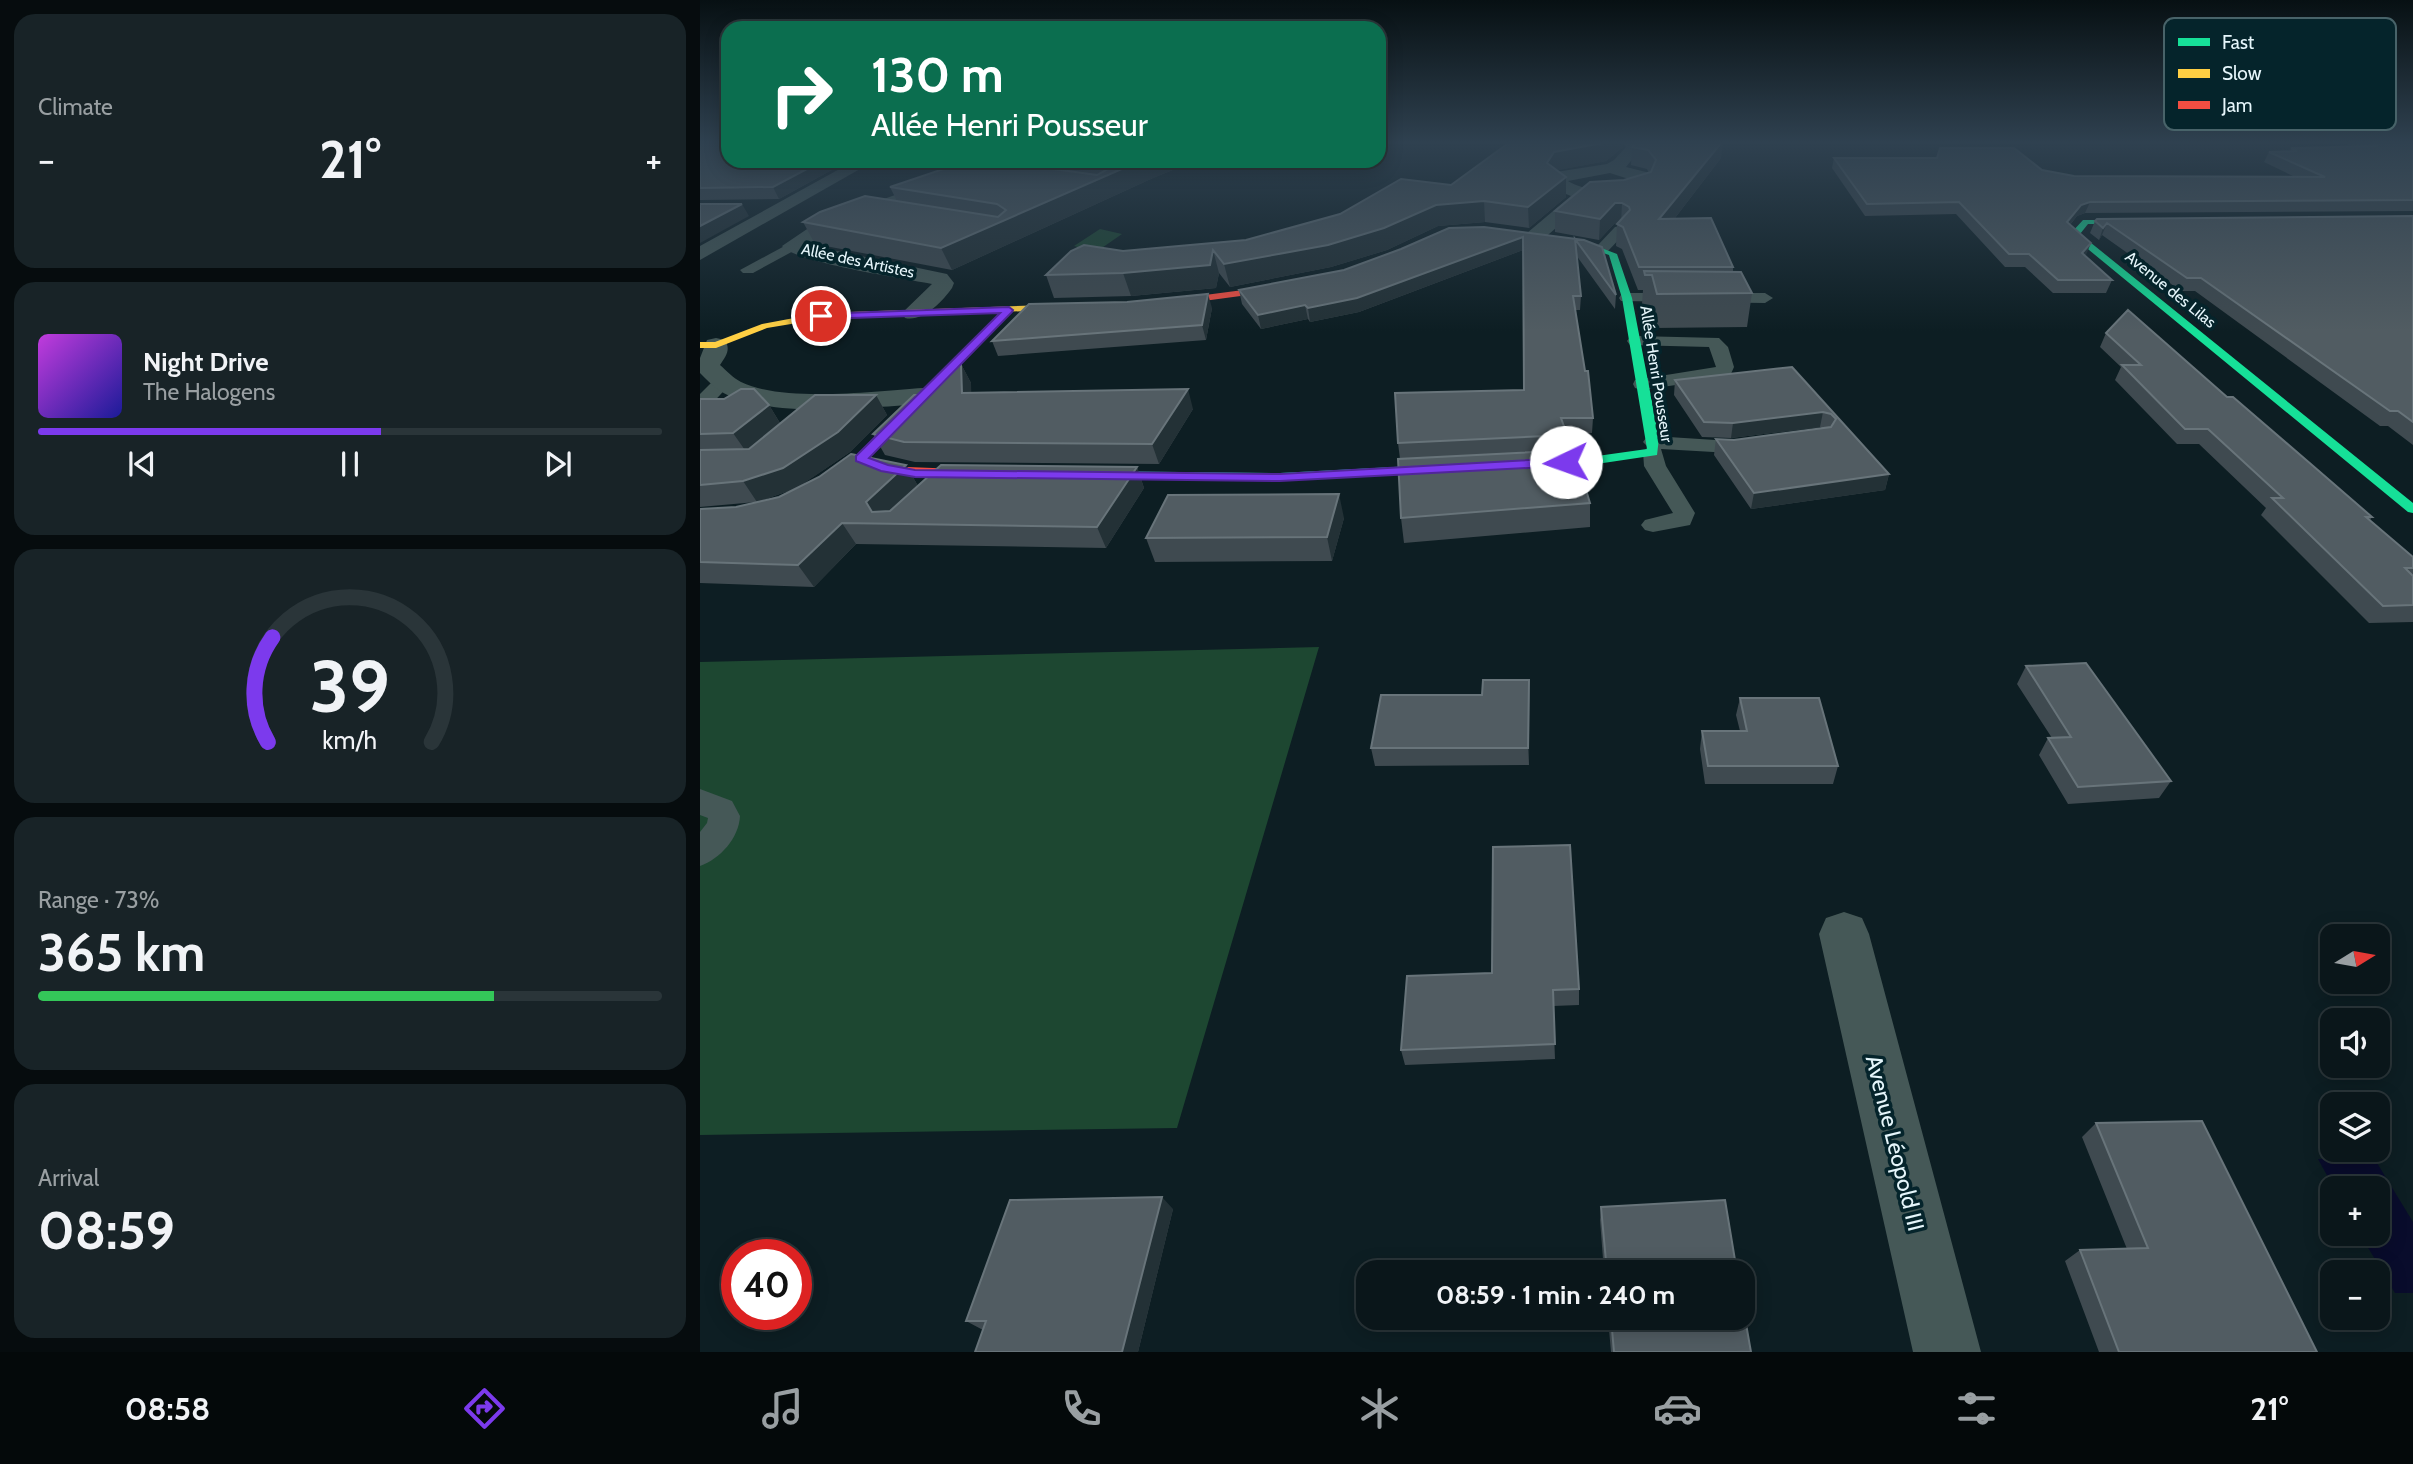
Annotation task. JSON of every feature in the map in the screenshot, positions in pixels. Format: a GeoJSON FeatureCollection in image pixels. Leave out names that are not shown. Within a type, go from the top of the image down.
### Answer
{"type":"FeatureCollection","features":[{"type":"Feature","properties":{"kind":"street"},"geometry":{"type":"LineString","coordinates":[[700,254],[787,205]]}},
{"type":"Feature","properties":{"kind":"street","name":"Allée des Artistes"},"geometry":{"type":"LineString","coordinates":[[792,246],[823,227],[881,205]]}},
{"type":"Feature","properties":{"kind":"street"},"geometry":{"type":"LineString","coordinates":[[1534,237],[1571,205]]}},
{"type":"Feature","properties":{"kind":"street"},"geometry":{"type":"LineString","coordinates":[[748,207],[784,207]]}},
{"type":"Feature","properties":{"kind":"street","name":"Avenue des Lilas"},"geometry":{"type":"LineString","coordinates":[[2168,222],[2086,222],[2075,234],[2413,509]]}},
{"type":"Feature","properties":{"kind":"street"},"geometry":{"type":"LineString","coordinates":[[1515,234],[1603,248]]}},
{"type":"Feature","properties":{"kind":"street","name":"Allée des Artistes"},"geometry":{"type":"LineString","coordinates":[[792,246],[815,254],[939,279],[943,283],[941,288],[913,313]]}},
{"type":"Feature","properties":{"kind":"street","name":"Allée Henri Pousseur"},"geometry":{"type":"LineString","coordinates":[[1509,465],[1590,461],[1653,447],[1627,298],[1613,254],[1603,248]]}},
{"type":"Feature","properties":{"kind":"street"},"geometry":{"type":"LineString","coordinates":[[1142,305],[1228,298],[1306,284]]}},
{"type":"Feature","properties":{"kind":"street"},"geometry":{"type":"LineString","coordinates":[[923,396],[829,399],[754,395],[709,361],[746,332],[804,318],[1088,307]]}},
{"type":"Feature","properties":{"kind":"street"},"geometry":{"type":"LineString","coordinates":[[1003,474],[915,474],[885,468],[852,466],[1009,310]]}},
{"type":"Feature","properties":{"kind":"street"},"geometry":{"type":"LineString","coordinates":[[1072,475],[1280,477],[1469,467]]}},
{"type":"Feature","properties":{"kind":"street","name":"Avenue Léopold III"},"geometry":{"type":"LineString","coordinates":[[1843,934],[1947,1352]]}},
{"type":"Feature","properties":{"kind":"lane"},"geometry":{"type":"LineString","coordinates":[[870,209],[897,214]]}},
{"type":"Feature","properties":{"kind":"lane"},"geometry":{"type":"LineString","coordinates":[[1603,248],[1620,230]]}},
{"type":"Feature","properties":{"kind":"lane"},"geometry":{"type":"LineString","coordinates":[[748,270],[792,246]]}},
{"type":"Feature","properties":{"kind":"lane"},"geometry":{"type":"LineString","coordinates":[[1627,298],[1765,298]]}},
{"type":"Feature","properties":{"kind":"lane"},"geometry":{"type":"LineString","coordinates":[[1636,341],[1713,342],[1719,347],[1725,368],[1723,372],[1642,384]]}},
{"type":"Feature","properties":{"kind":"lane"},"geometry":{"type":"LineString","coordinates":[[700,405],[709,361]]}},
{"type":"Feature","properties":{"kind":"lane"},"geometry":{"type":"LineString","coordinates":[[796,424],[829,399]]}},
{"type":"Feature","properties":{"kind":"lane"},"geometry":{"type":"LineString","coordinates":[[1653,525],[1682,520],[1685,513],[1656,466],[1653,447],[1731,447],[1771,442]]}},
{"type":"Feature","properties":{"kind":"lane"},"geometry":{"type":"LineString","coordinates":[[929,491],[948,473]]}},
{"type":"Feature","properties":{"kind":"lane"},"geometry":{"type":"LineString","coordinates":[[700,802],[712,803],[722,809],[725,819],[721,831],[700,852]]}},
{"type":"Feature","properties":{"kind":"green space"},"geometry":{"type":"Polygon","coordinates":[[[1100,229],[1122,234],[1096,252],[1074,246],[1100,229]]]}},
{"type":"Feature","properties":{"kind":"green space"},"geometry":{"type":"Polygon","coordinates":[[[1319,647],[1177,1128],[700,1135],[700,662],[1319,647]]]}},
{"type":"Feature","properties":{"kind":"water"},"geometry":{"type":"Polygon","coordinates":[[[2318,1159],[2320,1162],[2376,1162],[2385,1176],[2327,1176],[2318,1159]]]}},
{"type":"Feature","properties":{"kind":"water"},"geometry":{"type":"Polygon","coordinates":[[[2390,1184],[2413,1222],[2413,1293],[2395,1293],[2390,1285],[2390,1260],[2375,1260],[2367,1246],[2390,1246],[2390,1184]]]}},
{"type":"Feature","properties":{"kind":"building"},"geometry":{"type":"Polygon","coordinates":[[[700,205],[740,205],[700,226],[700,205]]]}},
{"type":"Feature","properties":{"kind":"building"},"geometry":{"type":"Polygon","coordinates":[[[839,205],[923,205],[998,217],[1006,210],[999,205],[1039,205],[941,248],[803,222],[839,205]]]}},
{"type":"Feature","properties":{"kind":"building"},"geometry":{"type":"Polygon","coordinates":[[[1356,205],[1436,205],[1384,228],[1328,245],[1224,264],[1213,250],[1210,265],[1123,273],[1046,275],[1071,251],[1084,245],[1123,251],[1246,240],[1340,214],[1356,205]]]}},
{"type":"Feature","properties":{"kind":"building"},"geometry":{"type":"Polygon","coordinates":[[[1562,205],[1613,205],[1600,219],[1555,211],[1562,205]]]}},
{"type":"Feature","properties":{"kind":"building"},"geometry":{"type":"Polygon","coordinates":[[[1626,205],[1670,205],[1659,219],[1711,218],[1733,267],[1639,267],[1623,227],[1617,224],[1630,210],[1626,205]]]}},
{"type":"Feature","properties":{"kind":"building"},"geometry":{"type":"Polygon","coordinates":[[[1962,205],[2081,205],[2067,222],[2091,243],[2082,253],[2112,280],[2058,280],[2029,254],[2009,254],[1962,205]]]}},
{"type":"Feature","properties":{"kind":"building"},"geometry":{"type":"Polygon","coordinates":[[[2413,216],[2413,422],[2398,411],[2390,411],[2201,278],[2187,278],[2107,223],[2103,228],[2095,221],[2097,219],[2413,216]]]}},
{"type":"Feature","properties":{"kind":"building"},"geometry":{"type":"Polygon","coordinates":[[[1484,227],[1584,240],[1602,247],[1616,295],[1575,239],[1581,296],[1573,296],[1585,371],[1588,371],[1593,418],[1561,418],[1567,435],[1398,443],[1395,393],[1524,390],[1523,237],[1357,298],[1308,308],[1305,305],[1258,315],[1239,290],[1344,270],[1449,228],[1484,227]]]}},
{"type":"Feature","properties":{"kind":"building"},"geometry":{"type":"Polygon","coordinates":[[[1644,271],[1741,272],[1752,293],[1657,294],[1652,275],[1645,275],[1644,271]]]}},
{"type":"Feature","properties":{"kind":"building"},"geometry":{"type":"Polygon","coordinates":[[[1208,294],[1202,325],[992,341],[1029,304],[1127,302],[1208,294]]]}},
{"type":"Feature","properties":{"kind":"building"},"geometry":{"type":"Polygon","coordinates":[[[2128,310],[2227,397],[2233,397],[2372,517],[2366,517],[2413,557],[2413,568],[2405,568],[2413,576],[2413,605],[2383,606],[2272,498],[2283,498],[2208,429],[2185,429],[2122,365],[2141,365],[2106,333],[2128,310]]]}},
{"type":"Feature","properties":{"kind":"building"},"geometry":{"type":"Polygon","coordinates":[[[961,364],[962,393],[1188,389],[1152,444],[904,442],[873,434],[914,395],[930,395],[961,364]]]}},
{"type":"Feature","properties":{"kind":"building"},"geometry":{"type":"Polygon","coordinates":[[[1792,367],[1889,474],[1754,493],[1716,439],[1734,440],[1831,427],[1836,419],[1823,412],[1733,423],[1704,422],[1675,380],[1792,367]]]}},
{"type":"Feature","properties":{"kind":"building"},"geometry":{"type":"Polygon","coordinates":[[[741,389],[754,389],[769,405],[733,433],[700,434],[700,399],[724,399],[741,389]]]}},
{"type":"Feature","properties":{"kind":"building"},"geometry":{"type":"Polygon","coordinates":[[[815,395],[876,395],[838,432],[783,468],[743,481],[700,485],[700,450],[749,449],[815,395]]]}},
{"type":"Feature","properties":{"kind":"building"},"geometry":{"type":"Polygon","coordinates":[[[1574,450],[1590,503],[1401,518],[1398,459],[1574,450]]]}},
{"type":"Feature","properties":{"kind":"building"},"geometry":{"type":"Polygon","coordinates":[[[851,454],[906,465],[866,502],[872,512],[890,511],[941,465],[1137,467],[1097,527],[842,523],[798,565],[700,562],[700,509],[736,507],[779,497],[819,477],[851,454]]]}},
{"type":"Feature","properties":{"kind":"building"},"geometry":{"type":"Polygon","coordinates":[[[1339,494],[1327,537],[1146,538],[1168,495],[1339,494]]]}},
{"type":"Feature","properties":{"kind":"building"},"geometry":{"type":"Polygon","coordinates":[[[2086,663],[2171,781],[2078,787],[2048,738],[2071,737],[2026,666],[2086,663]]]}},
{"type":"Feature","properties":{"kind":"building"},"geometry":{"type":"Polygon","coordinates":[[[1483,680],[1529,680],[1528,748],[1371,748],[1381,695],[1482,695],[1483,680]]]}},
{"type":"Feature","properties":{"kind":"building"},"geometry":{"type":"Polygon","coordinates":[[[1740,698],[1819,698],[1838,766],[1708,766],[1702,731],[1747,731],[1740,698]]]}},
{"type":"Feature","properties":{"kind":"building"},"geometry":{"type":"Polygon","coordinates":[[[1570,845],[1579,989],[1553,990],[1555,1044],[1401,1050],[1407,976],[1492,973],[1493,847],[1570,845]]]}},
{"type":"Feature","properties":{"kind":"building"},"geometry":{"type":"Polygon","coordinates":[[[2202,1121],[2317,1352],[2119,1352],[2080,1250],[2148,1248],[2096,1123],[2202,1121]]]}},
{"type":"Feature","properties":{"kind":"building"},"geometry":{"type":"Polygon","coordinates":[[[1162,1197],[1122,1352],[975,1352],[986,1321],[966,1321],[1010,1200],[1162,1197]]]}},
{"type":"Feature","properties":{"kind":"building"},"geometry":{"type":"Polygon","coordinates":[[[1725,1200],[1735,1260],[1606,1260],[1601,1207],[1725,1200]]]}},
{"type":"Feature","properties":{"kind":"building"},"geometry":{"type":"Polygon","coordinates":[[[1612,1330],[1747,1330],[1751,1352],[1614,1352],[1612,1330]]]}},
{"type":"Feature","properties":{"kind":"traffic: fast"},"geometry":{"type":"LineString","coordinates":[[2147,222],[2086,222],[2075,234],[2413,509]]}},
{"type":"Feature","properties":{"kind":"traffic: fast"},"geometry":{"type":"LineString","coordinates":[[1524,464],[1590,461],[1653,452],[1653,438],[1627,298],[1613,254],[1588,245],[1550,239]]}},
{"type":"Feature","properties":{"kind":"traffic: fast"},"geometry":{"type":"LineString","coordinates":[[1087,475],[1280,477],[1450,468]]}},
{"type":"Feature","properties":{"kind":"traffic: slow"},"geometry":{"type":"LineString","coordinates":[[700,345],[716,345],[765,326],[821,316],[1075,307]]}},
{"type":"Feature","properties":{"kind":"traffic: jam"},"geometry":{"type":"LineString","coordinates":[[1159,304],[1290,287]]}},
{"type":"Feature","properties":{"kind":"traffic: jam"},"geometry":{"type":"LineString","coordinates":[[984,474],[907,471],[861,459],[1009,310]]}},
{"type":"Feature","properties":{"kind":"route"},"geometry":{"type":"LineString","coordinates":[[821,316],[1009,310],[861,459],[885,468],[915,474],[1280,477],[1566,462]]}}]}
